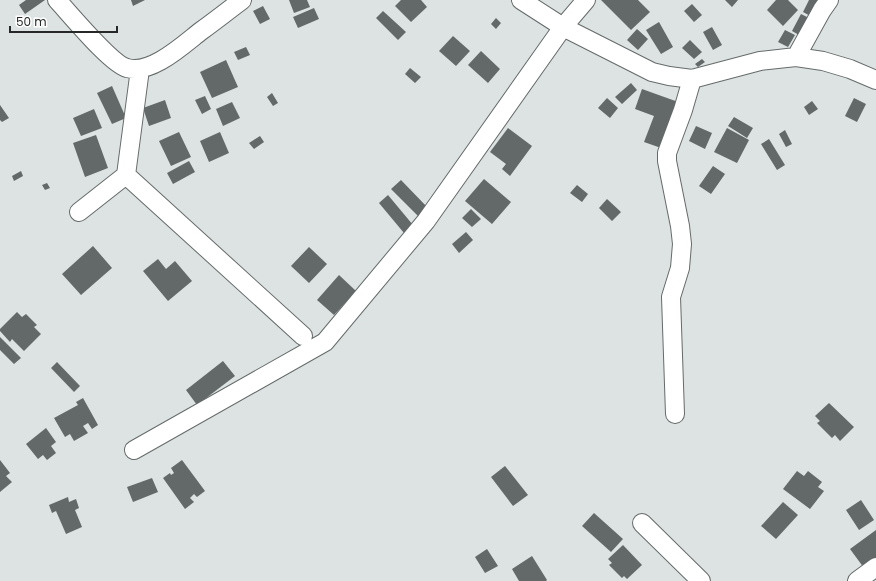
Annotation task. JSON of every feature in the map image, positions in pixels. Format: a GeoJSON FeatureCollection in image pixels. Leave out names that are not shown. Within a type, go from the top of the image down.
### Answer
{"type":"FeatureCollection","features":[{"type":"Feature","properties":{"kind":"street"},"geometry":{"type":"LineString","coordinates":[[57,0],[113,59],[126,68],[140,69],[169,55],[242,0]]}},
{"type":"Feature","properties":{"kind":"street"},"geometry":{"type":"LineString","coordinates":[[521,0],[563,27],[652,72],[669,76],[692,79],[760,61],[796,57],[823,61],[850,69],[876,80]]}},
{"type":"Feature","properties":{"kind":"street"},"geometry":{"type":"LineString","coordinates":[[134,450],[325,342],[426,221],[563,27],[586,0]]}},
{"type":"Feature","properties":{"kind":"street"},"geometry":{"type":"LineString","coordinates":[[796,57],[829,0]]}},
{"type":"Feature","properties":{"kind":"street"},"geometry":{"type":"LineString","coordinates":[[79,212],[126,175],[140,69]]}},
{"type":"Feature","properties":{"kind":"street"},"geometry":{"type":"LineString","coordinates":[[675,414],[671,297],[680,268],[682,244],[680,226],[667,161],[667,153],[683,110],[692,79]]}},
{"type":"Feature","properties":{"kind":"street"},"geometry":{"type":"LineString","coordinates":[[126,175],[303,336]]}},
{"type":"Feature","properties":{"kind":"street"},"geometry":{"type":"LineString","coordinates":[[642,523],[701,581]]}},
{"type":"Feature","properties":{"kind":"street"},"geometry":{"type":"LineString","coordinates":[[857,581],[876,567]]}},
{"type":"Feature","properties":{"kind":"building"},"geometry":{"type":"Polygon","coordinates":[[[26,0],[45,0],[25,14],[19,5],[26,0]]]}},
{"type":"Feature","properties":{"kind":"building"},"geometry":{"type":"Polygon","coordinates":[[[131,0],[145,0],[133,6],[131,0]]]}},
{"type":"Feature","properties":{"kind":"building"},"geometry":{"type":"Polygon","coordinates":[[[289,0],[307,0],[310,7],[294,13],[289,0]]]}},
{"type":"Feature","properties":{"kind":"building"},"geometry":{"type":"Polygon","coordinates":[[[401,0],[421,0],[427,7],[411,22],[395,6],[401,0]]]}},
{"type":"Feature","properties":{"kind":"building"},"geometry":{"type":"Polygon","coordinates":[[[601,0],[638,0],[650,12],[631,30],[601,0]]]}},
{"type":"Feature","properties":{"kind":"building"},"geometry":{"type":"Polygon","coordinates":[[[725,0],[738,0],[732,7],[725,0]]]}},
{"type":"Feature","properties":{"kind":"building"},"geometry":{"type":"Polygon","coordinates":[[[776,0],[788,0],[798,10],[783,26],[767,10],[776,0]]]}},
{"type":"Feature","properties":{"kind":"building"},"geometry":{"type":"Polygon","coordinates":[[[809,0],[824,0],[814,18],[803,12],[809,0]]]}},
{"type":"Feature","properties":{"kind":"building"},"geometry":{"type":"Polygon","coordinates":[[[692,4],[702,15],[694,22],[684,11],[692,4]]]}},
{"type":"Feature","properties":{"kind":"building"},"geometry":{"type":"Polygon","coordinates":[[[263,6],[270,19],[260,24],[253,11],[263,6]]]}},
{"type":"Feature","properties":{"kind":"building"},"geometry":{"type":"Polygon","coordinates":[[[314,8],[319,19],[298,28],[293,17],[314,8]]]}},
{"type":"Feature","properties":{"kind":"building"},"geometry":{"type":"Polygon","coordinates":[[[383,11],[406,32],[398,40],[376,18],[383,11]]]}},
{"type":"Feature","properties":{"kind":"building"},"geometry":{"type":"Polygon","coordinates":[[[801,14],[809,18],[799,35],[792,31],[801,14]]]}},
{"type":"Feature","properties":{"kind":"building"},"geometry":{"type":"Polygon","coordinates":[[[496,18],[501,23],[496,29],[491,24],[496,18]]]}},
{"type":"Feature","properties":{"kind":"building"},"geometry":{"type":"Polygon","coordinates":[[[659,22],[673,47],[661,54],[646,30],[659,22]]]}},
{"type":"Feature","properties":{"kind":"building"},"geometry":{"type":"Polygon","coordinates":[[[712,27],[722,45],[713,50],[703,32],[712,27]]]}},
{"type":"Feature","properties":{"kind":"building"},"geometry":{"type":"Polygon","coordinates":[[[637,29],[648,39],[638,50],[627,40],[637,29]]]}},
{"type":"Feature","properties":{"kind":"building"},"geometry":{"type":"Polygon","coordinates":[[[785,30],[795,35],[788,47],[778,42],[785,30]]]}},
{"type":"Feature","properties":{"kind":"building"},"geometry":{"type":"Polygon","coordinates":[[[453,36],[470,51],[456,66],[439,51],[453,36]]]}},
{"type":"Feature","properties":{"kind":"building"},"geometry":{"type":"Polygon","coordinates":[[[690,40],[702,52],[694,59],[682,48],[690,40]]]}},
{"type":"Feature","properties":{"kind":"building"},"geometry":{"type":"Polygon","coordinates":[[[246,47],[250,55],[238,60],[234,52],[246,47]]]}},
{"type":"Feature","properties":{"kind":"building"},"geometry":{"type":"Polygon","coordinates":[[[481,51],[500,69],[488,83],[468,65],[481,51]]]}},
{"type":"Feature","properties":{"kind":"building"},"geometry":{"type":"Polygon","coordinates":[[[702,59],[705,62],[698,67],[695,64],[702,59]]]}},
{"type":"Feature","properties":{"kind":"building"},"geometry":{"type":"Polygon","coordinates":[[[226,60],[238,87],[212,98],[200,72],[226,60]]]}},
{"type":"Feature","properties":{"kind":"building"},"geometry":{"type":"Polygon","coordinates":[[[410,68],[421,77],[415,83],[405,74],[410,68]]]}},
{"type":"Feature","properties":{"kind":"building"},"geometry":{"type":"Polygon","coordinates":[[[631,83],[637,90],[622,104],[615,97],[631,83]]]}},
{"type":"Feature","properties":{"kind":"building"},"geometry":{"type":"Polygon","coordinates":[[[112,86],[126,118],[112,124],[97,93],[112,86]]]}},
{"type":"Feature","properties":{"kind":"building"},"geometry":{"type":"Polygon","coordinates":[[[642,89],[681,103],[664,149],[644,142],[654,116],[635,109],[642,89]]]}},
{"type":"Feature","properties":{"kind":"building"},"geometry":{"type":"Polygon","coordinates":[[[272,93],[278,103],[273,106],[267,97],[272,93]]]}},
{"type":"Feature","properties":{"kind":"building"},"geometry":{"type":"Polygon","coordinates":[[[205,96],[211,109],[202,114],[195,100],[205,96]]]}},
{"type":"Feature","properties":{"kind":"building"},"geometry":{"type":"Polygon","coordinates":[[[607,98],[618,108],[610,118],[598,108],[607,98]]]}},
{"type":"Feature","properties":{"kind":"building"},"geometry":{"type":"Polygon","coordinates":[[[854,98],[866,104],[857,122],[845,116],[854,98]]]}},
{"type":"Feature","properties":{"kind":"building"},"geometry":{"type":"Polygon","coordinates":[[[165,100],[171,118],[149,126],[143,108],[165,100]]]}},
{"type":"Feature","properties":{"kind":"building"},"geometry":{"type":"Polygon","coordinates":[[[812,101],[818,109],[809,115],[804,107],[812,101]]]}},
{"type":"Feature","properties":{"kind":"building"},"geometry":{"type":"Polygon","coordinates":[[[232,102],[240,118],[223,126],[216,109],[232,102]]]}},
{"type":"Feature","properties":{"kind":"building"},"geometry":{"type":"Polygon","coordinates":[[[0,105],[9,118],[2,122],[0,120],[0,105]]]}},
{"type":"Feature","properties":{"kind":"building"},"geometry":{"type":"Polygon","coordinates":[[[94,109],[102,128],[81,136],[73,118],[94,109]]]}},
{"type":"Feature","properties":{"kind":"building"},"geometry":{"type":"Polygon","coordinates":[[[734,117],[753,128],[747,138],[728,126],[734,117]]]}},
{"type":"Feature","properties":{"kind":"building"},"geometry":{"type":"Polygon","coordinates":[[[696,126],[712,133],[705,149],[689,141],[696,126]]]}},
{"type":"Feature","properties":{"kind":"building"},"geometry":{"type":"Polygon","coordinates":[[[508,128],[532,146],[510,176],[502,169],[506,164],[490,152],[508,128]]]}},
{"type":"Feature","properties":{"kind":"building"},"geometry":{"type":"Polygon","coordinates":[[[727,128],[749,140],[737,163],[714,152],[727,128]]]}},
{"type":"Feature","properties":{"kind":"building"},"geometry":{"type":"Polygon","coordinates":[[[785,130],[792,144],[786,147],[779,134],[785,130]]]}},
{"type":"Feature","properties":{"kind":"building"},"geometry":{"type":"Polygon","coordinates":[[[179,132],[191,157],[171,166],[159,141],[179,132]]]}},
{"type":"Feature","properties":{"kind":"building"},"geometry":{"type":"Polygon","coordinates":[[[220,132],[229,153],[209,162],[200,141],[220,132]]]}},
{"type":"Feature","properties":{"kind":"building"},"geometry":{"type":"Polygon","coordinates":[[[96,135],[108,168],[85,177],[73,143],[96,135]]]}},
{"type":"Feature","properties":{"kind":"building"},"geometry":{"type":"Polygon","coordinates":[[[260,136],[264,142],[254,149],[249,143],[260,136]]]}},
{"type":"Feature","properties":{"kind":"building"},"geometry":{"type":"Polygon","coordinates":[[[769,139],[785,165],[777,170],[761,144],[769,139]]]}},
{"type":"Feature","properties":{"kind":"building"},"geometry":{"type":"Polygon","coordinates":[[[189,161],[195,172],[173,184],[167,173],[189,161]]]}},
{"type":"Feature","properties":{"kind":"building"},"geometry":{"type":"Polygon","coordinates":[[[713,166],[725,174],[711,194],[699,186],[713,166]]]}},
{"type":"Feature","properties":{"kind":"building"},"geometry":{"type":"Polygon","coordinates":[[[21,171],[23,176],[14,181],[12,176],[21,171]]]}},
{"type":"Feature","properties":{"kind":"building"},"geometry":{"type":"Polygon","coordinates":[[[484,179],[511,202],[492,224],[465,201],[484,179]]]}},
{"type":"Feature","properties":{"kind":"building"},"geometry":{"type":"Polygon","coordinates":[[[401,180],[428,208],[419,217],[391,189],[401,180]]]}},
{"type":"Feature","properties":{"kind":"building"},"geometry":{"type":"Polygon","coordinates":[[[47,183],[50,188],[45,190],[42,185],[47,183]]]}},
{"type":"Feature","properties":{"kind":"building"},"geometry":{"type":"Polygon","coordinates":[[[577,185],[588,194],[582,202],[570,193],[577,185]]]}},
{"type":"Feature","properties":{"kind":"building"},"geometry":{"type":"Polygon","coordinates":[[[388,195],[413,225],[404,233],[379,203],[388,195]]]}},
{"type":"Feature","properties":{"kind":"building"},"geometry":{"type":"Polygon","coordinates":[[[607,199],[621,212],[612,221],[599,208],[607,199]]]}},
{"type":"Feature","properties":{"kind":"building"},"geometry":{"type":"Polygon","coordinates":[[[471,209],[481,219],[472,227],[462,218],[471,209]]]}},
{"type":"Feature","properties":{"kind":"building"},"geometry":{"type":"Polygon","coordinates":[[[466,232],[473,240],[459,253],[452,244],[466,232]]]}},
{"type":"Feature","properties":{"kind":"building"},"geometry":{"type":"Polygon","coordinates":[[[93,246],[112,268],[81,295],[62,274],[93,246]]]}},
{"type":"Feature","properties":{"kind":"building"},"geometry":{"type":"Polygon","coordinates":[[[309,247],[327,264],[309,283],[291,266],[309,247]]]}},
{"type":"Feature","properties":{"kind":"building"},"geometry":{"type":"Polygon","coordinates":[[[158,259],[166,269],[175,261],[192,281],[168,301],[143,271],[158,259]]]}},
{"type":"Feature","properties":{"kind":"building"},"geometry":{"type":"Polygon","coordinates":[[[339,275],[356,291],[334,315],[317,300],[339,275]]]}},
{"type":"Feature","properties":{"kind":"building"},"geometry":{"type":"Polygon","coordinates":[[[17,312],[22,317],[26,314],[37,325],[34,327],[41,334],[24,351],[12,339],[10,342],[0,331],[0,329],[17,312]]]}},
{"type":"Feature","properties":{"kind":"building"},"geometry":{"type":"Polygon","coordinates":[[[0,337],[21,358],[14,364],[0,350],[0,337]]]}},
{"type":"Feature","properties":{"kind":"building"},"geometry":{"type":"Polygon","coordinates":[[[223,361],[235,376],[197,405],[186,390],[223,361]]]}},
{"type":"Feature","properties":{"kind":"building"},"geometry":{"type":"Polygon","coordinates":[[[57,362],[80,386],[74,392],[51,368],[57,362]]]}},
{"type":"Feature","properties":{"kind":"building"},"geometry":{"type":"Polygon","coordinates":[[[83,398],[98,425],[92,429],[88,423],[83,426],[88,433],[74,441],[70,434],[65,437],[54,418],[78,405],[76,402],[83,398]]]}},
{"type":"Feature","properties":{"kind":"building"},"geometry":{"type":"Polygon","coordinates":[[[829,403],[854,427],[840,441],[835,435],[832,438],[817,423],[820,421],[815,416],[829,403]]]}},
{"type":"Feature","properties":{"kind":"building"},"geometry":{"type":"Polygon","coordinates":[[[46,428],[56,442],[51,446],[56,453],[47,460],[43,455],[38,459],[26,444],[46,428]]]}},
{"type":"Feature","properties":{"kind":"building"},"geometry":{"type":"Polygon","coordinates":[[[0,460],[10,473],[6,476],[12,482],[0,492],[0,460]]]}},
{"type":"Feature","properties":{"kind":"building"},"geometry":{"type":"Polygon","coordinates":[[[182,460],[205,491],[197,497],[194,494],[190,498],[194,502],[185,509],[163,478],[170,473],[171,475],[174,473],[171,468],[182,460]]]}},
{"type":"Feature","properties":{"kind":"building"},"geometry":{"type":"Polygon","coordinates":[[[505,466],[528,495],[513,506],[491,477],[505,466]]]}},
{"type":"Feature","properties":{"kind":"building"},"geometry":{"type":"Polygon","coordinates":[[[797,471],[804,476],[808,471],[822,482],[818,487],[824,491],[810,509],[783,489],[797,471]]]}},
{"type":"Feature","properties":{"kind":"building"},"geometry":{"type":"Polygon","coordinates":[[[152,478],[158,492],[133,502],[127,487],[152,478]]]}},
{"type":"Feature","properties":{"kind":"building"},"geometry":{"type":"Polygon","coordinates":[[[68,497],[69,502],[76,499],[79,508],[75,510],[82,527],[66,534],[56,511],[52,513],[49,505],[68,497]]]}},
{"type":"Feature","properties":{"kind":"building"},"geometry":{"type":"Polygon","coordinates":[[[861,500],[874,520],[859,530],[846,510],[861,500]]]}},
{"type":"Feature","properties":{"kind":"building"},"geometry":{"type":"Polygon","coordinates":[[[783,502],[798,515],[776,539],[761,526],[783,502]]]}},
{"type":"Feature","properties":{"kind":"building"},"geometry":{"type":"Polygon","coordinates":[[[594,513],[623,539],[611,552],[582,526],[594,513]]]}},
{"type":"Feature","properties":{"kind":"building"},"geometry":{"type":"Polygon","coordinates":[[[876,530],[876,559],[864,568],[850,549],[876,530]]]}},
{"type":"Feature","properties":{"kind":"building"},"geometry":{"type":"Polygon","coordinates":[[[623,545],[642,565],[627,579],[624,576],[622,578],[609,565],[612,563],[608,559],[623,545]]]}},
{"type":"Feature","properties":{"kind":"building"},"geometry":{"type":"Polygon","coordinates":[[[487,549],[498,566],[485,573],[475,557],[487,549]]]}},
{"type":"Feature","properties":{"kind":"building"},"geometry":{"type":"Polygon","coordinates":[[[532,556],[547,580],[546,581],[519,581],[512,569],[532,556]]]}}]}
